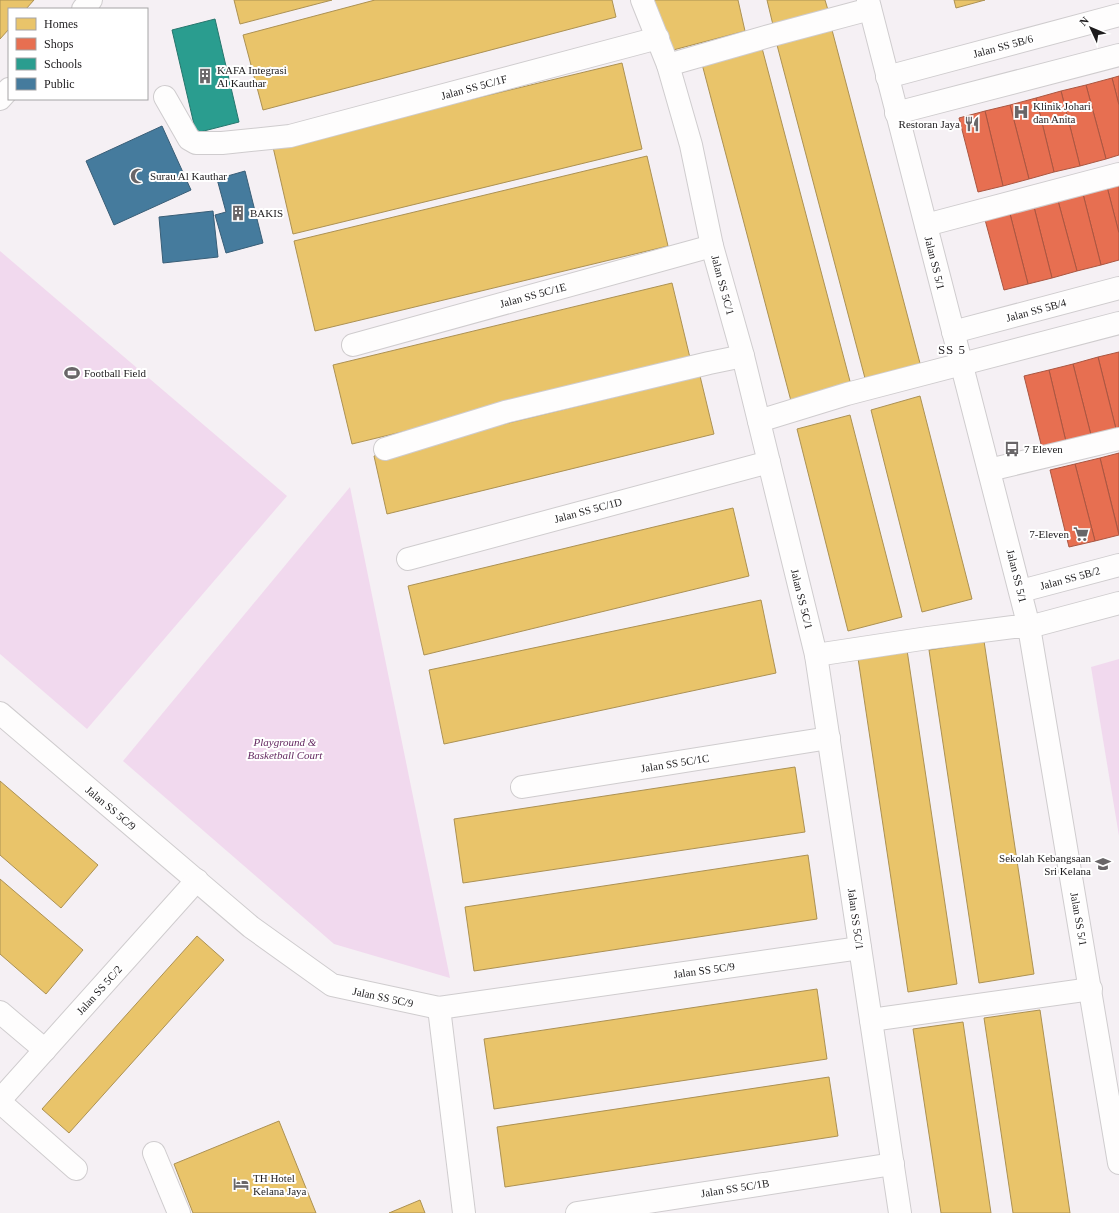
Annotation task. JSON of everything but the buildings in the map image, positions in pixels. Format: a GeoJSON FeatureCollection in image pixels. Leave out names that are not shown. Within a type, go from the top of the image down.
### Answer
{"type":"FeatureCollection","features":[{"type":"Feature","properties":{"kind":"street"},"geometry":{"type":"LineString","coordinates":[[84,8],[91,0]]}},
{"type":"Feature","properties":{"kind":"street","name":"Jalan SS 5C/1"},"geometry":{"type":"LineString","coordinates":[[642,0],[668,65],[691,145],[712,246],[743,356],[816,655],[900,1213]]}},
{"type":"Feature","properties":{"kind":"street"},"geometry":{"type":"LineString","coordinates":[[668,65],[769,36],[869,4]]}},
{"type":"Feature","properties":{"kind":"street","name":"Jalan SS 5/1"},"geometry":{"type":"LineString","coordinates":[[869,4],[1029,627],[1119,1163]]}},
{"type":"Feature","properties":{"kind":"street","name":"Jalan SS 5B/6"},"geometry":{"type":"LineString","coordinates":[[887,77],[1119,15]]}},
{"type":"Feature","properties":{"kind":"street","name":"Jalan SS 5C/1F"},"geometry":{"type":"LineString","coordinates":[[165,97],[192,142],[222,143],[290,136],[658,38]]}},
{"type":"Feature","properties":{"kind":"street"},"geometry":{"type":"LineString","coordinates":[[896,113],[1119,55]]}},
{"type":"Feature","properties":{"kind":"street"},"geometry":{"type":"LineString","coordinates":[[0,99],[8,90]]}},
{"type":"Feature","properties":{"kind":"street"},"geometry":{"type":"LineString","coordinates":[[926,225],[1119,174]]}},
{"type":"Feature","properties":{"kind":"street","name":"Jalan SS 5C/1E"},"geometry":{"type":"LineString","coordinates":[[353,345],[712,246]]}},
{"type":"Feature","properties":{"kind":"street","name":"Jalan SS 5B/4"},"geometry":{"type":"LineString","coordinates":[[953,332],[1119,288]]}},
{"type":"Feature","properties":{"kind":"street"},"geometry":{"type":"LineString","coordinates":[[759,421],[847,394],[1119,323]]}},
{"type":"Feature","properties":{"kind":"street"},"geometry":{"type":"LineString","coordinates":[[385,449],[505,412],[743,356]]}},
{"type":"Feature","properties":{"kind":"street"},"geometry":{"type":"LineString","coordinates":[[989,470],[1119,439]]}},
{"type":"Feature","properties":{"kind":"street","name":"Jalan SS 5C/1D"},"geometry":{"type":"LineString","coordinates":[[408,559],[769,462]]}},
{"type":"Feature","properties":{"kind":"street","name":"Jalan SS 5B/2"},"geometry":{"type":"LineString","coordinates":[[1020,592],[1119,565]]}},
{"type":"Feature","properties":{"kind":"street"},"geometry":{"type":"LineString","coordinates":[[816,655],[928,638],[1013,627],[1029,627],[1119,603]]}},
{"type":"Feature","properties":{"kind":"street","name":"Jalan SS 5C/9"},"geometry":{"type":"LineString","coordinates":[[0,713],[251,927],[332,985],[439,1008],[860,948]]}},
{"type":"Feature","properties":{"kind":"street","name":"Jalan SS 5C/1C"},"geometry":{"type":"LineString","coordinates":[[522,787],[829,738]]}},
{"type":"Feature","properties":{"kind":"street","name":"Jalan SS 5C/2"},"geometry":{"type":"LineString","coordinates":[[0,1101],[197,880]]}},
{"type":"Feature","properties":{"kind":"street"},"geometry":{"type":"LineString","coordinates":[[871,1020],[1091,989]]}},
{"type":"Feature","properties":{"kind":"street"},"geometry":{"type":"LineString","coordinates":[[439,1008],[464,1213]]}},
{"type":"Feature","properties":{"kind":"street"},"geometry":{"type":"LineString","coordinates":[[0,1012],[45,1050]]}},
{"type":"Feature","properties":{"kind":"street"},"geometry":{"type":"LineString","coordinates":[[0,1101],[76,1169]]}},
{"type":"Feature","properties":{"kind":"street"},"geometry":{"type":"LineString","coordinates":[[154,1153],[180,1213]]}},
{"type":"Feature","properties":{"kind":"street","name":"Jalan SS 5C/1B"},"geometry":{"type":"LineString","coordinates":[[577,1213],[893,1164]]}},
{"type":"Feature","properties":{"kind":"green space","name":"Football Field"},"geometry":{"type":"Polygon","coordinates":[[[0,251],[287,496],[87,729],[0,654],[0,251]]]}},
{"type":"Feature","properties":{"kind":"green space","name":"Playground & Basketball Court"},"geometry":{"type":"Polygon","coordinates":[[[350,487],[450,978],[334,944],[123,761],[350,487]]]}},
{"type":"Feature","properties":{"kind":"green space"},"geometry":{"type":"Polygon","coordinates":[[[1119,659],[1119,836],[1091,667],[1119,659]]]}},
{"type":"Feature","properties":{"kind":"place","name":"KAFA Integrasi Al Kauthar"},"geometry":{"type":"Point","coordinates":[205,76]}},
{"type":"Feature","properties":{"kind":"place","name":"Klinik Johari dan Anita"},"geometry":{"type":"Point","coordinates":[1021,112]}},
{"type":"Feature","properties":{"kind":"place","name":"Restoran Jaya"},"geometry":{"type":"Point","coordinates":[972,124]}},
{"type":"Feature","properties":{"kind":"place","name":"Surau Al Kauthar"},"geometry":{"type":"Point","coordinates":[138,176]}},
{"type":"Feature","properties":{"kind":"place","name":"BAKIS"},"geometry":{"type":"Point","coordinates":[238,213]}},
{"type":"Feature","properties":{"kind":"place","name":"Football Field"},"geometry":{"type":"Point","coordinates":[72,373]}},
{"type":"Feature","properties":{"kind":"place","name":"7 Eleven"},"geometry":{"type":"Point","coordinates":[1012,449]}},
{"type":"Feature","properties":{"kind":"place","name":"7-Eleven"},"geometry":{"type":"Point","coordinates":[1081,534]}},
{"type":"Feature","properties":{"kind":"place","name":"Sekolah Kebangsaan Sri Kelana"},"geometry":{"type":"Point","coordinates":[1103,864]}},
{"type":"Feature","properties":{"kind":"place","name":"TH Hotel Kelana Jaya"},"geometry":{"type":"Point","coordinates":[241,1184]}},
{"type":"Feature","properties":{"kind":"district","name":"SS 5"},"geometry":{"type":"Point","coordinates":[952,349]}}]}
